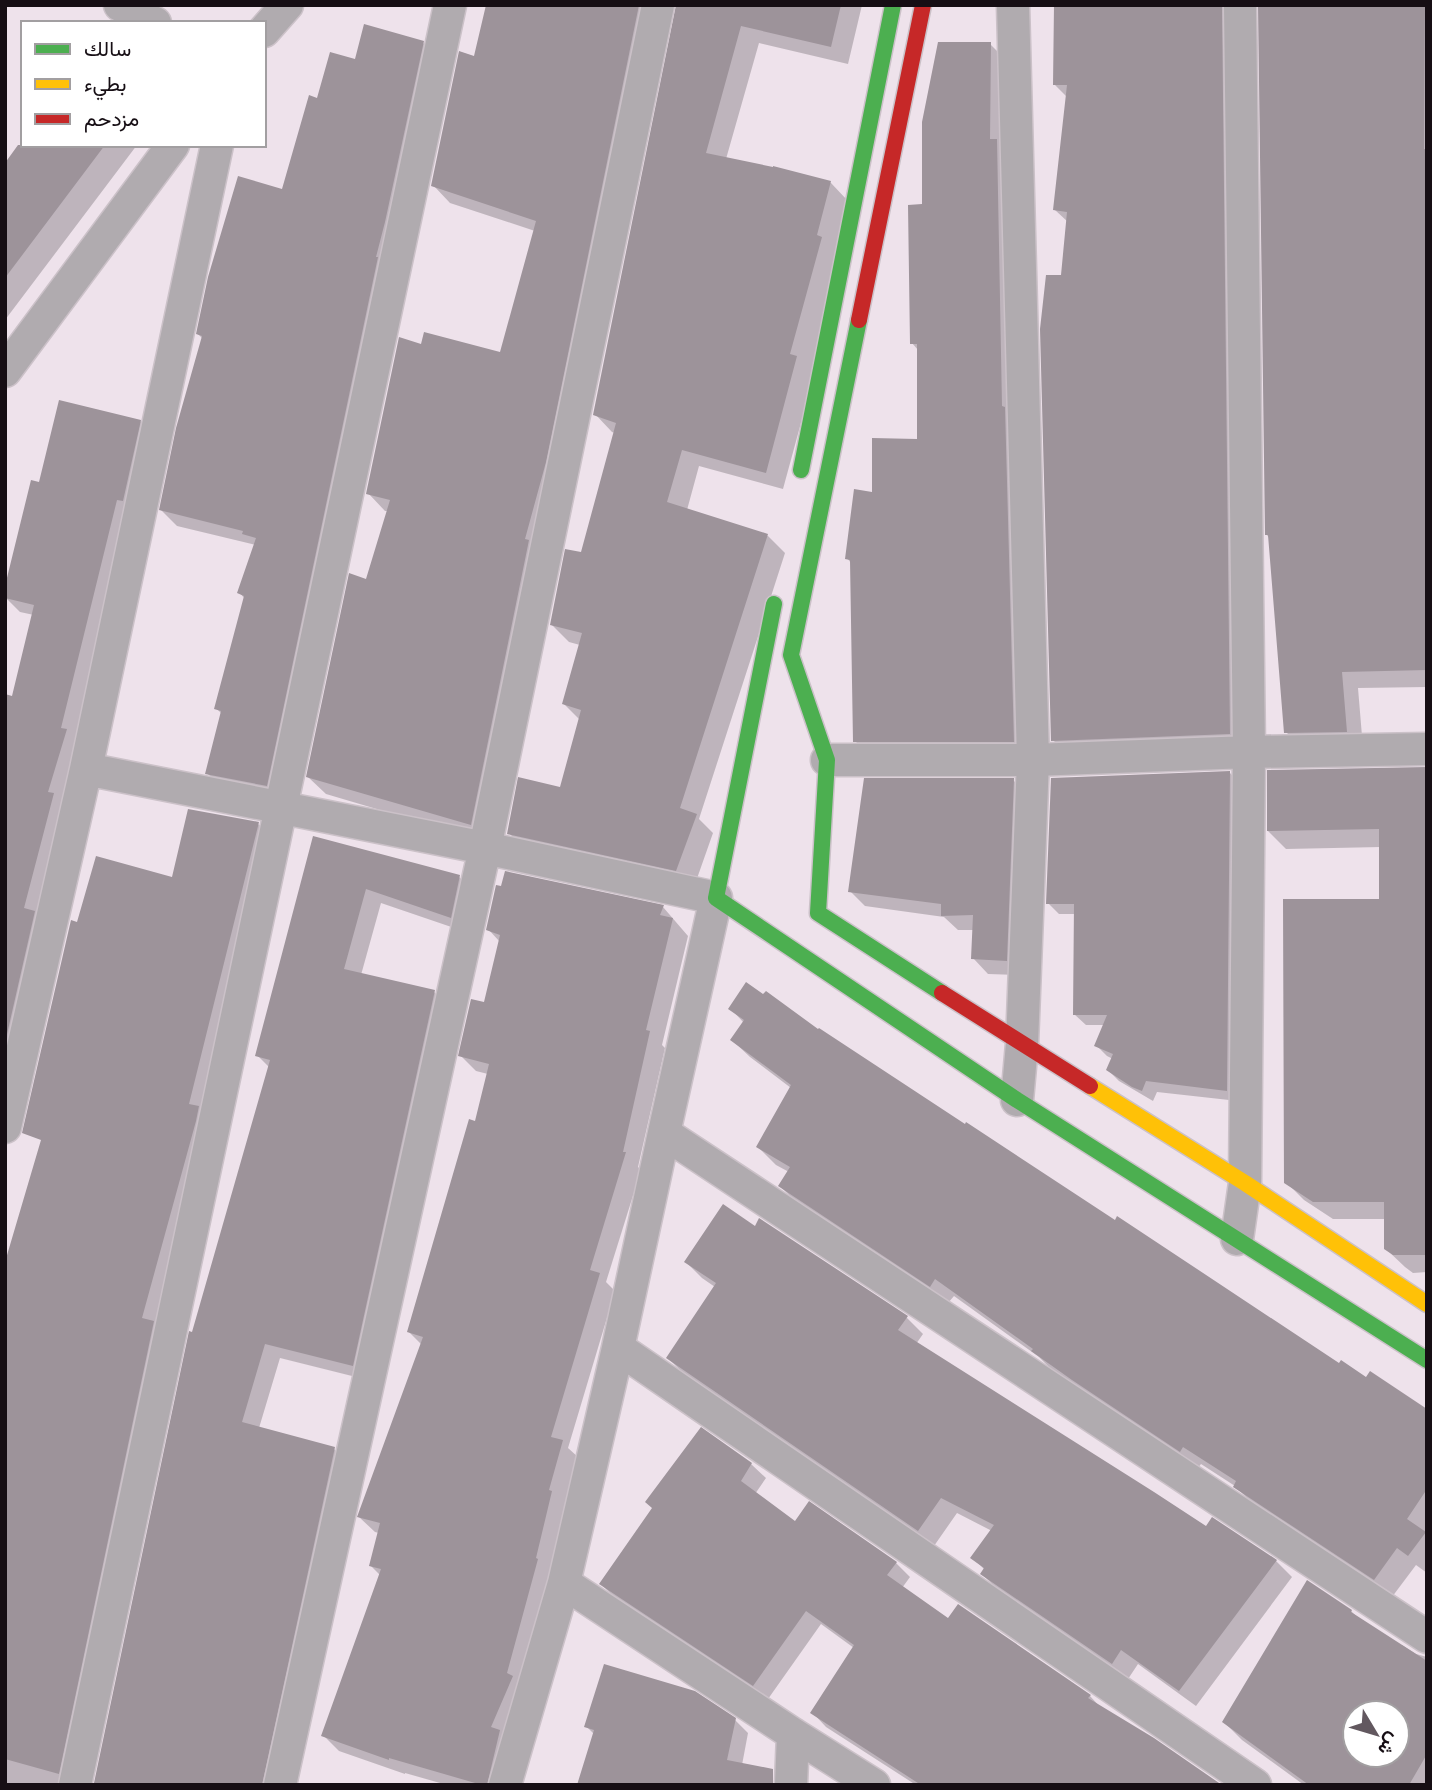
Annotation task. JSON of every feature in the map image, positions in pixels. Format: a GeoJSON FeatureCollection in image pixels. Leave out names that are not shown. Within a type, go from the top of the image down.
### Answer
{"type":"FeatureCollection","features":[{"type":"Feature","properties":{"kind":"street"},"geometry":{"type":"LineString","coordinates":[[120,5],[151,21]]}},
{"type":"Feature","properties":{"kind":"street"},"geometry":{"type":"LineString","coordinates":[[266,29],[287,5]]}},
{"type":"Feature","properties":{"kind":"street"},"geometry":{"type":"LineString","coordinates":[[75,1785],[450,5]]}},
{"type":"Feature","properties":{"kind":"street"},"geometry":{"type":"LineString","coordinates":[[280,1785],[485,848],[658,5]]}},
{"type":"Feature","properties":{"kind":"street"},"geometry":{"type":"LineString","coordinates":[[797,486],[893,5]]}},
{"type":"Feature","properties":{"kind":"street"},"geometry":{"type":"LineString","coordinates":[[785,682],[923,5]]}},
{"type":"Feature","properties":{"kind":"street"},"geometry":{"type":"LineString","coordinates":[[1013,5],[1033,760],[1022,1044],[1017,1100]]}},
{"type":"Feature","properties":{"kind":"street"},"geometry":{"type":"LineString","coordinates":[[1237,1239],[1245,1183],[1250,751],[1240,5]]}},
{"type":"Feature","properties":{"kind":"street"},"geometry":{"type":"LineString","coordinates":[[5,371],[172,147]]}},
{"type":"Feature","properties":{"kind":"street"},"geometry":{"type":"LineString","coordinates":[[5,1127],[86,769],[217,147]]}},
{"type":"Feature","properties":{"kind":"street"},"geometry":{"type":"LineString","coordinates":[[505,1785],[564,1583],[618,1348],[716,898],[779,582]]}},
{"type":"Feature","properties":{"kind":"street"},"geometry":{"type":"LineString","coordinates":[[791,655],[827,760],[818,913],[1245,1183],[1427,1304]]}},
{"type":"Feature","properties":{"kind":"street"},"geometry":{"type":"LineString","coordinates":[[827,760],[1033,760],[1250,751],[1427,750]]}},
{"type":"Feature","properties":{"kind":"street"},"geometry":{"type":"LineString","coordinates":[[86,769],[485,848],[716,898],[1017,1100],[1427,1360]]}},
{"type":"Feature","properties":{"kind":"street"},"geometry":{"type":"LineString","coordinates":[[716,898],[738,866]]}},
{"type":"Feature","properties":{"kind":"street"},"geometry":{"type":"LineString","coordinates":[[664,1133],[1427,1637]]}},
{"type":"Feature","properties":{"kind":"street"},"geometry":{"type":"LineString","coordinates":[[618,1348],[1255,1785]]}},
{"type":"Feature","properties":{"kind":"street"},"geometry":{"type":"LineString","coordinates":[[564,1583],[874,1785]]}},
{"type":"Feature","properties":{"kind":"street"},"geometry":{"type":"LineString","coordinates":[[791,1785],[793,1734]]}},
{"type":"Feature","properties":{"kind":"building"},"geometry":{"type":"Polygon","coordinates":[[[486,5],[639,5],[546,462],[525,539],[529,540],[471,825],[306,777],[349,573],[366,579],[390,500],[366,494],[399,337],[421,344],[424,332],[500,352],[536,221],[431,186],[459,51],[474,56],[486,5]]]}},
{"type":"Feature","properties":{"kind":"building"},"geometry":{"type":"Polygon","coordinates":[[[676,5],[841,5],[831,47],[741,26],[706,153],[831,181],[817,235],[822,237],[790,354],[797,356],[766,473],[682,450],[667,502],[768,534],[680,808],[697,814],[676,871],[507,834],[518,777],[560,787],[581,710],[562,704],[582,633],[550,625],[565,549],[581,552],[616,423],[593,415],[676,5]]]}},
{"type":"Feature","properties":{"kind":"building"},"geometry":{"type":"Polygon","coordinates":[[[1054,5],[1222,5],[1230,734],[1051,741],[1040,329],[1046,275],[1061,275],[1067,212],[1053,210],[1067,85],[1053,85],[1054,5]]]}},
{"type":"Feature","properties":{"kind":"building"},"geometry":{"type":"Polygon","coordinates":[[[1258,5],[1425,5],[1427,670],[1342,672],[1347,732],[1284,733],[1268,535],[1265,535],[1258,5]]]}},
{"type":"Feature","properties":{"kind":"building"},"geometry":{"type":"Polygon","coordinates":[[[364,24],[424,41],[376,257],[267,786],[205,774],[221,711],[214,709],[244,596],[237,593],[256,538],[242,534],[243,531],[159,510],[176,428],[202,336],[196,334],[208,277],[238,176],[282,189],[309,95],[317,98],[330,52],[355,59],[364,24]]]}},
{"type":"Feature","properties":{"kind":"building"},"geometry":{"type":"Polygon","coordinates":[[[938,42],[991,42],[990,139],[997,139],[1002,406],[1005,407],[1014,742],[853,742],[850,560],[845,559],[854,489],[872,492],[872,438],[917,439],[917,344],[910,344],[908,205],[922,204],[922,122],[938,42]]]}},
{"type":"Feature","properties":{"kind":"building"},"geometry":{"type":"Polygon","coordinates":[[[18,145],[103,147],[5,278],[5,163],[18,145]]]}},
{"type":"Feature","properties":{"kind":"building"},"geometry":{"type":"Polygon","coordinates":[[[59,400],[141,420],[123,501],[117,500],[61,728],[67,729],[48,792],[54,793],[24,908],[35,911],[5,1043],[5,694],[12,696],[34,605],[5,598],[5,586],[31,480],[39,482],[59,400]]]}},
{"type":"Feature","properties":{"kind":"building"},"geometry":{"type":"Polygon","coordinates":[[[1427,767],[1427,1255],[1393,1255],[1384,1249],[1384,1202],[1313,1202],[1284,1183],[1283,899],[1379,899],[1379,829],[1267,831],[1267,770],[1427,767]]]}},
{"type":"Feature","properties":{"kind":"building"},"geometry":{"type":"Polygon","coordinates":[[[1230,771],[1227,1091],[1146,1081],[1142,1091],[1106,1070],[1113,1054],[1094,1046],[1107,1015],[1073,1015],[1074,904],[1046,904],[1051,778],[1230,771]]]}},
{"type":"Feature","properties":{"kind":"building"},"geometry":{"type":"Polygon","coordinates":[[[864,778],[1014,778],[1007,961],[971,959],[973,915],[941,916],[941,904],[848,892],[864,778]]]}},
{"type":"Feature","properties":{"kind":"building"},"geometry":{"type":"Polygon","coordinates":[[[188,809],[259,822],[189,1104],[199,1106],[196,1121],[142,1318],[154,1321],[59,1774],[5,1759],[5,1262],[41,1140],[22,1133],[71,920],[77,922],[96,856],[172,877],[188,809]]]}},
{"type":"Feature","properties":{"kind":"building"},"geometry":{"type":"Polygon","coordinates":[[[313,836],[460,875],[451,918],[366,889],[344,969],[435,990],[353,1366],[265,1344],[242,1422],[335,1447],[262,1785],[100,1785],[94,1783],[189,1331],[192,1332],[270,1060],[255,1056],[313,836]]]}},
{"type":"Feature","properties":{"kind":"building"},"geometry":{"type":"Polygon","coordinates":[[[505,871],[664,905],[660,915],[673,918],[646,1030],[650,1031],[623,1152],[626,1152],[590,1270],[600,1273],[551,1437],[563,1440],[549,1490],[552,1491],[536,1558],[538,1559],[507,1673],[513,1676],[491,1727],[500,1730],[487,1785],[482,1785],[389,1760],[321,1736],[381,1569],[369,1566],[380,1523],[357,1517],[423,1337],[407,1332],[469,1119],[475,1121],[489,1064],[458,1056],[471,999],[484,1002],[500,935],[486,930],[496,885],[501,886],[505,871]]]}},
{"type":"Feature","properties":{"kind":"building"},"geometry":{"type":"Polygon","coordinates":[[[746,982],[763,994],[766,991],[818,1029],[1115,1220],[1117,1216],[1339,1363],[1341,1360],[1366,1377],[1370,1371],[1427,1409],[1427,1489],[1407,1519],[1426,1532],[1408,1556],[1397,1548],[1374,1580],[1233,1487],[1236,1481],[1183,1447],[1180,1452],[1072,1380],[935,1279],[930,1287],[778,1186],[790,1167],[756,1147],[791,1085],[730,1040],[744,1020],[728,1009],[746,982]]]}},
{"type":"Feature","properties":{"kind":"building"},"geometry":{"type":"Polygon","coordinates":[[[723,1204],[755,1226],[759,1218],[908,1316],[898,1330],[1206,1526],[1212,1517],[1277,1560],[1179,1691],[1121,1650],[1112,1664],[980,1574],[984,1568],[970,1558],[994,1525],[941,1498],[918,1531],[666,1358],[716,1283],[684,1262],[723,1204]]]}},
{"type":"Feature","properties":{"kind":"building"},"geometry":{"type":"Polygon","coordinates":[[[701,1427],[752,1463],[741,1481],[795,1521],[809,1501],[897,1562],[887,1575],[948,1618],[958,1604],[1091,1695],[1088,1698],[1154,1738],[1222,1785],[921,1785],[810,1713],[854,1645],[806,1611],[753,1686],[599,1584],[652,1508],[645,1502],[701,1427]]]}},
{"type":"Feature","properties":{"kind":"building"},"geometry":{"type":"Polygon","coordinates":[[[1307,1580],[1427,1661],[1427,1754],[1409,1785],[1309,1785],[1222,1722],[1307,1580]]]}},
{"type":"Feature","properties":{"kind":"building"},"geometry":{"type":"Polygon","coordinates":[[[604,1664],[695,1691],[736,1718],[727,1760],[773,1769],[773,1785],[577,1785],[594,1730],[584,1727],[604,1664]]]}},
{"type":"Feature","properties":{"kind":"traffic: fast"},"geometry":{"type":"LineString","coordinates":[[801,470],[893,5]]}},
{"type":"Feature","properties":{"kind":"traffic: fast"},"geometry":{"type":"LineString","coordinates":[[859,320],[791,655],[827,760],[818,913],[942,993]]}},
{"type":"Feature","properties":{"kind":"traffic: fast"},"geometry":{"type":"LineString","coordinates":[[716,898],[774,604]]}},
{"type":"Feature","properties":{"kind":"traffic: fast"},"geometry":{"type":"LineString","coordinates":[[716,898],[1017,1100],[1427,1360]]}},
{"type":"Feature","properties":{"kind":"traffic: slow"},"geometry":{"type":"LineString","coordinates":[[1090,1086],[1245,1183],[1427,1304]]}},
{"type":"Feature","properties":{"kind":"traffic: jam"},"geometry":{"type":"LineString","coordinates":[[859,320],[923,5]]}},
{"type":"Feature","properties":{"kind":"traffic: jam"},"geometry":{"type":"LineString","coordinates":[[942,993],[1090,1086]]}}]}
